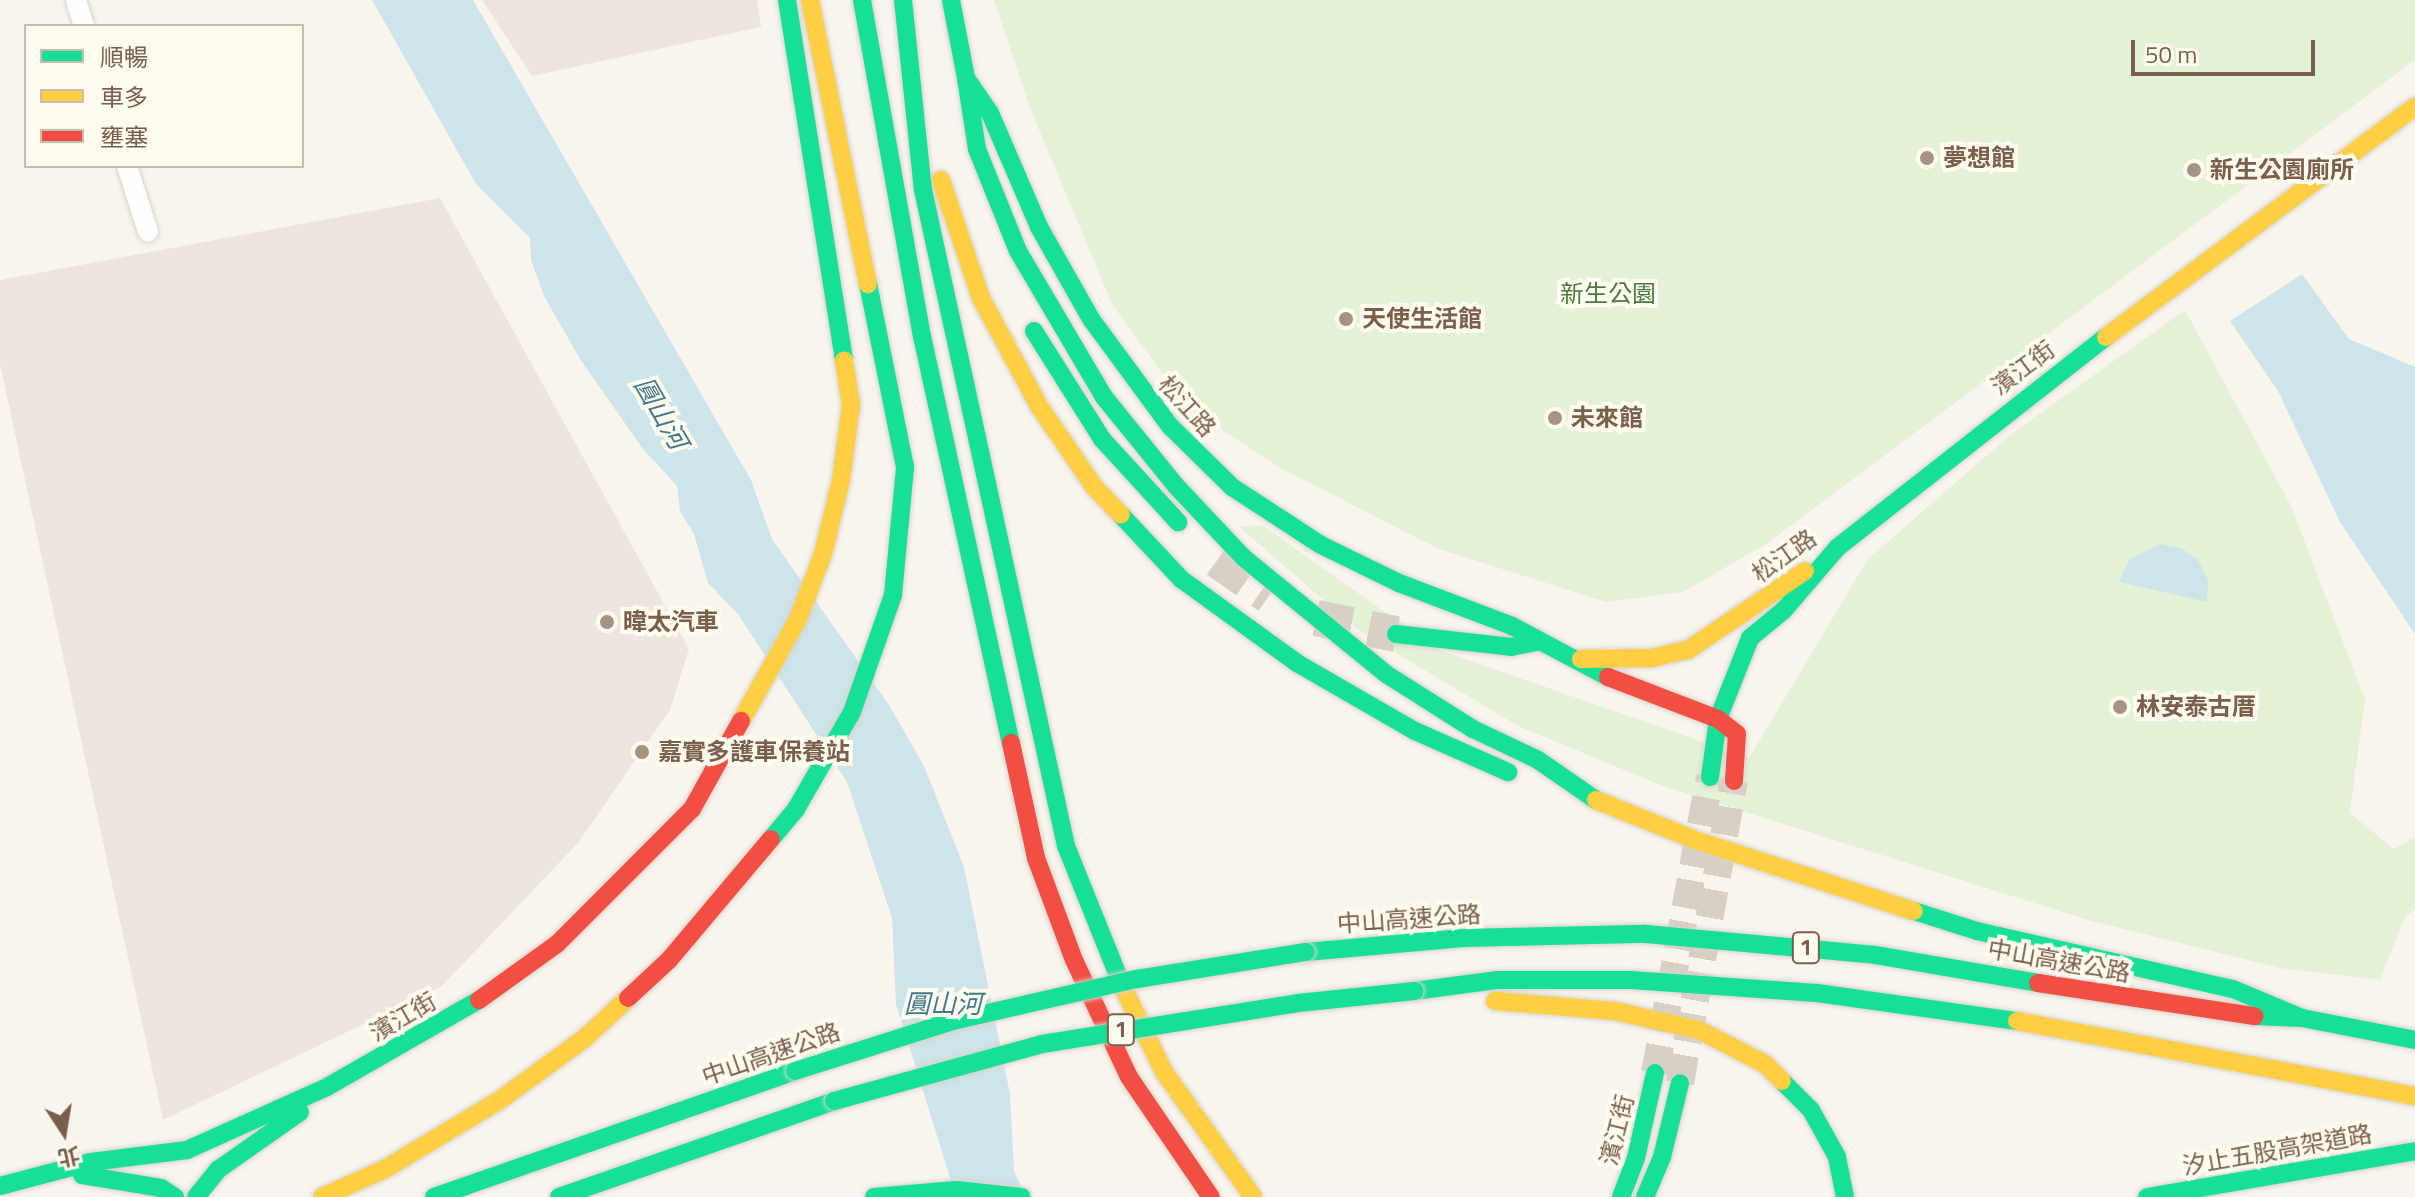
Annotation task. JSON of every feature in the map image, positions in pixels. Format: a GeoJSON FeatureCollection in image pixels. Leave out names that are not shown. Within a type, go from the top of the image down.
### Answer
{"type":"FeatureCollection","features":[{"type":"Feature","properties":{"kind":"main road"},"geometry":{"type":"LineString","coordinates":[[788,0],[836,203],[883,357]]}},
{"type":"Feature","properties":{"kind":"main road","name":"濱江街"},"geometry":{"type":"LineString","coordinates":[[0,1186],[91,1162],[187,1150],[327,1087],[487,995],[557,944],[692,809],[736,738],[798,619],[823,554],[841,480],[851,405],[788,0]]}},
{"type":"Feature","properties":{"kind":"main road"},"geometry":{"type":"LineString","coordinates":[[322,1197],[433,1141],[500,1100],[585,1038],[669,960],[796,809],[852,712],[893,595],[905,467],[810,0]]}},
{"type":"Feature","properties":{"kind":"main road"},"geometry":{"type":"LineString","coordinates":[[862,0],[922,336],[1036,858],[1074,960],[1129,1077],[1211,1197]]}},
{"type":"Feature","properties":{"kind":"main road"},"geometry":{"type":"LineString","coordinates":[[903,0],[920,127],[923,190],[1066,846],[1102,944],[1164,1072],[1253,1197]]}},
{"type":"Feature","properties":{"kind":"main road","name":"松江路"},"geometry":{"type":"LineString","coordinates":[[951,0],[966,78],[990,113],[1039,227],[1091,319],[1170,426],[1232,487],[1291,528],[1376,573],[1512,626],[1537,642],[1581,659],[1606,676],[1718,719]]}},
{"type":"Feature","properties":{"kind":"main road"},"geometry":{"type":"LineString","coordinates":[[910,43],[936,100]]}},
{"type":"Feature","properties":{"kind":"main road"},"geometry":{"type":"LineString","coordinates":[[966,78],[977,149],[1018,251],[1075,355],[1177,487],[1244,558],[1386,674],[1473,729],[1538,760],[1585,796]]}},
{"type":"Feature","properties":{"kind":"main road","name":"濱江街"},"geometry":{"type":"LineString","coordinates":[[1710,777],[1718,719],[1750,638],[1784,610],[1838,547],[2002,414],[2415,107]]}},
{"type":"Feature","properties":{"kind":"main road"},"geometry":{"type":"LineString","coordinates":[[920,127],[981,298],[1039,406],[1095,488],[1181,579],[1297,663],[1415,731],[1534,784],[1585,796],[1695,840],[1977,931],[2233,989],[2302,1018]]}},
{"type":"Feature","properties":{"kind":"main road"},"geometry":{"type":"LineString","coordinates":[[867,140],[922,336]]}},
{"type":"Feature","properties":{"kind":"main road"},"geometry":{"type":"LineString","coordinates":[[955,143],[969,183]]}},
{"type":"Feature","properties":{"kind":"main road"},"geometry":{"type":"LineString","coordinates":[[1024,312],[1064,385],[1102,439],[1196,540]]}},
{"type":"Feature","properties":{"kind":"main road","name":"松江路"},"geometry":{"type":"LineString","coordinates":[[1581,659],[1652,658],[1688,650],[1724,631],[1838,547]]}},
{"type":"Feature","properties":{"kind":"main road"},"geometry":{"type":"LineString","coordinates":[[1396,634],[1511,647],[1537,642]]}},
{"type":"Feature","properties":{"kind":"main road"},"geometry":{"type":"LineString","coordinates":[[1718,719],[1737,734],[1734,781]]}},
{"type":"Feature","properties":{"kind":"main road","name":"中山高速公路"},"geometry":{"type":"LineString","coordinates":[[434,1197],[795,1071],[953,1021],[1137,979],[1306,952],[1463,938],[1646,934],[1875,955],[2218,1014],[2302,1018],[2415,1040]]}},
{"type":"Feature","properties":{"kind":"main road","name":"1"},"geometry":{"type":"LineString","coordinates":[[559,1197],[834,1101],[1042,1044],[1298,1003],[1498,980],[1631,980],[1817,993],[2001,1018],[2415,1096]]}},
{"type":"Feature","properties":{"kind":"main road"},"geometry":{"type":"LineString","coordinates":[[1414,991],[1615,1011],[1699,1030],[1765,1064],[1811,1110],[1837,1157],[1845,1197]]}},
{"type":"Feature","properties":{"kind":"main road","name":"濱江街"},"geometry":{"type":"LineString","coordinates":[[1621,1197],[1636,1158],[1655,1073]]}},
{"type":"Feature","properties":{"kind":"main road","name":"濱江街"},"geometry":{"type":"LineString","coordinates":[[1645,1197],[1662,1157],[1680,1083]]}},
{"type":"Feature","properties":{"kind":"main road"},"geometry":{"type":"LineString","coordinates":[[196,1197],[219,1169],[284,1126],[327,1087]]}},
{"type":"Feature","properties":{"kind":"main road","name":"汐止五股高架道路"},"geometry":{"type":"LineString","coordinates":[[2147,1197],[2415,1151]]}},
{"type":"Feature","properties":{"kind":"main road"},"geometry":{"type":"LineString","coordinates":[[70,1169],[96,1181],[161,1188],[175,1197]]}},
{"type":"Feature","properties":{"kind":"main road"},"geometry":{"type":"LineString","coordinates":[[874,1197],[956,1190],[1022,1197]]}},
{"type":"Feature","properties":{"kind":"street"},"geometry":{"type":"LineString","coordinates":[[76,0],[83,24]]}},
{"type":"Feature","properties":{"kind":"street"},"geometry":{"type":"LineString","coordinates":[[128,168],[148,232]]}},
{"type":"Feature","properties":{"kind":"shaded area"},"geometry":{"type":"Polygon","coordinates":[[[482,0],[757,0],[761,27],[532,76],[482,0]]]}},
{"type":"Feature","properties":{"kind":"shaded area"},"geometry":{"type":"Polygon","coordinates":[[[440,198],[689,649],[670,710],[578,843],[441,987],[163,1120],[0,364],[0,280],[440,198]]]}},
{"type":"Feature","properties":{"kind":"green space","name":"新生公園"},"geometry":{"type":"Polygon","coordinates":[[[994,0],[2415,0],[2415,60],[1766,544],[1683,592],[1606,602],[1439,549],[1280,468],[1185,405],[1112,304],[1030,108],[994,0]]]}},
{"type":"Feature","properties":{"kind":"green space"},"geometry":{"type":"Polygon","coordinates":[[[2185,310],[2291,506],[2365,699],[2350,813],[2394,849],[2415,837],[2415,910],[2405,917],[2380,980],[2279,968],[2088,920],[1663,786],[1518,726],[1361,632],[1239,527],[1262,525],[1439,650],[1749,758],[1868,559],[2010,435],[2185,310]]]}},
{"type":"Feature","properties":{"kind":"water","name":"圓山河"},"geometry":{"type":"Polygon","coordinates":[[[372,0],[473,0],[751,480],[772,539],[889,705],[924,766],[964,867],[1010,1094],[1014,1171],[1026,1197],[956,1197],[896,1004],[892,918],[847,782],[738,614],[708,583],[694,534],[680,511],[677,486],[643,449],[580,359],[544,296],[531,260],[530,238],[476,184],[372,0]]]}},
{"type":"Feature","properties":{"kind":"water"},"geometry":{"type":"Polygon","coordinates":[[[2302,274],[2349,339],[2415,367],[2415,634],[2340,522],[2278,391],[2230,321],[2302,274]]]}},
{"type":"Feature","properties":{"kind":"water"},"geometry":{"type":"Polygon","coordinates":[[[2160,544],[2181,548],[2198,560],[2208,580],[2207,602],[2119,582],[2129,560],[2160,544]]]}},
{"type":"Feature","properties":{"kind":"tunnel"},"geometry":{"type":"LineString","coordinates":[[1217,560],[1269,596]]}},
{"type":"Feature","properties":{"kind":"tunnel"},"geometry":{"type":"LineString","coordinates":[[1316,618],[1396,634]]}},
{"type":"Feature","properties":{"kind":"tunnel"},"geometry":{"type":"LineString","coordinates":[[1655,1073],[1710,777]]}},
{"type":"Feature","properties":{"kind":"tunnel"},"geometry":{"type":"LineString","coordinates":[[1680,1083],[1734,781]]}},
{"type":"Feature","properties":{"kind":"traffic: fast"},"geometry":{"type":"LineString","coordinates":[[787,0],[844,361]]}},
{"type":"Feature","properties":{"kind":"traffic: fast"},"geometry":{"type":"LineString","coordinates":[[862,0],[922,336],[1011,743]]}},
{"type":"Feature","properties":{"kind":"traffic: fast"},"geometry":{"type":"LineString","coordinates":[[903,0],[923,190],[1066,846],[1121,983]]}},
{"type":"Feature","properties":{"kind":"traffic: fast"},"geometry":{"type":"LineString","coordinates":[[951,0],[966,78],[990,113],[1039,227],[1091,319],[1170,426],[1232,487],[1321,545],[1399,583],[1512,626],[1608,677]]}},
{"type":"Feature","properties":{"kind":"traffic: fast"},"geometry":{"type":"LineString","coordinates":[[966,78],[977,149],[1018,251],[1104,397],[1177,487],[1244,558],[1386,674],[1473,729],[1538,760],[1596,800]]}},
{"type":"Feature","properties":{"kind":"traffic: fast"},"geometry":{"type":"LineString","coordinates":[[771,839],[796,809],[852,712],[893,595],[905,467],[868,284]]}},
{"type":"Feature","properties":{"kind":"traffic: fast"},"geometry":{"type":"LineString","coordinates":[[1034,331],[1102,439],[1178,522]]}},
{"type":"Feature","properties":{"kind":"traffic: fast"},"geometry":{"type":"LineString","coordinates":[[1710,777],[1718,719],[1750,638],[1784,610],[1838,547],[2106,337]]}},
{"type":"Feature","properties":{"kind":"traffic: fast"},"geometry":{"type":"LineString","coordinates":[[1121,515],[1181,579],[1297,663],[1415,731],[1508,772]]}},
{"type":"Feature","properties":{"kind":"traffic: fast"},"geometry":{"type":"LineString","coordinates":[[1396,634],[1511,647],[1537,642]]}},
{"type":"Feature","properties":{"kind":"traffic: fast"},"geometry":{"type":"LineString","coordinates":[[1914,911],[1977,931],[2233,989],[2302,1018]]}},
{"type":"Feature","properties":{"kind":"traffic: fast"},"geometry":{"type":"LineString","coordinates":[[1306,952],[1463,938],[1646,934],[1875,955],[2038,983]]}},
{"type":"Feature","properties":{"kind":"traffic: fast"},"geometry":{"type":"LineString","coordinates":[[795,1071],[953,1021],[1137,979],[1306,952]]}},
{"type":"Feature","properties":{"kind":"traffic: fast"},"geometry":{"type":"LineString","coordinates":[[1414,991],[1498,980],[1631,980],[1817,993],[2017,1021]]}},
{"type":"Feature","properties":{"kind":"traffic: fast"},"geometry":{"type":"LineString","coordinates":[[834,1101],[1042,1044],[1298,1003],[1414,991]]}},
{"type":"Feature","properties":{"kind":"traffic: fast"},"geometry":{"type":"LineString","coordinates":[[0,1186],[91,1162],[187,1150],[327,1087],[479,1000]]}},
{"type":"Feature","properties":{"kind":"traffic: fast"},"geometry":{"type":"LineString","coordinates":[[2254,1016],[2302,1018],[2415,1040]]}},
{"type":"Feature","properties":{"kind":"traffic: fast"},"geometry":{"type":"LineString","coordinates":[[434,1197],[795,1071]]}},
{"type":"Feature","properties":{"kind":"traffic: fast"},"geometry":{"type":"LineString","coordinates":[[1621,1197],[1636,1158],[1655,1073]]}},
{"type":"Feature","properties":{"kind":"traffic: fast"},"geometry":{"type":"LineString","coordinates":[[1782,1081],[1811,1110],[1837,1157],[1845,1197]]}},
{"type":"Feature","properties":{"kind":"traffic: fast"},"geometry":{"type":"LineString","coordinates":[[1645,1197],[1662,1157],[1680,1083]]}},
{"type":"Feature","properties":{"kind":"traffic: fast"},"geometry":{"type":"LineString","coordinates":[[559,1197],[834,1101]]}},
{"type":"Feature","properties":{"kind":"traffic: fast"},"geometry":{"type":"LineString","coordinates":[[196,1197],[219,1169],[300,1112]]}},
{"type":"Feature","properties":{"kind":"traffic: fast"},"geometry":{"type":"LineString","coordinates":[[2147,1197],[2415,1151]]}},
{"type":"Feature","properties":{"kind":"traffic: fast"},"geometry":{"type":"LineString","coordinates":[[82,1175],[161,1188],[175,1197]]}},
{"type":"Feature","properties":{"kind":"traffic: fast"},"geometry":{"type":"LineString","coordinates":[[874,1197],[956,1190],[1022,1197]]}},
{"type":"Feature","properties":{"kind":"traffic: slow"},"geometry":{"type":"LineString","coordinates":[[810,0],[868,284]]}},
{"type":"Feature","properties":{"kind":"traffic: slow"},"geometry":{"type":"LineString","coordinates":[[2106,337],[2415,107]]}},
{"type":"Feature","properties":{"kind":"traffic: slow"},"geometry":{"type":"LineString","coordinates":[[941,180],[981,298],[1039,406],[1095,488],[1121,515]]}},
{"type":"Feature","properties":{"kind":"traffic: slow"},"geometry":{"type":"LineString","coordinates":[[741,721],[798,619],[823,554],[841,480],[851,405],[844,361]]}},
{"type":"Feature","properties":{"kind":"traffic: slow"},"geometry":{"type":"LineString","coordinates":[[1581,659],[1652,658],[1688,650],[1805,571]]}},
{"type":"Feature","properties":{"kind":"traffic: slow"},"geometry":{"type":"LineString","coordinates":[[1596,800],[1695,840],[1914,911]]}},
{"type":"Feature","properties":{"kind":"traffic: slow"},"geometry":{"type":"LineString","coordinates":[[1121,983],[1164,1072],[1253,1197]]}},
{"type":"Feature","properties":{"kind":"traffic: slow"},"geometry":{"type":"LineString","coordinates":[[322,1197],[385,1169],[500,1100],[585,1038],[628,998]]}},
{"type":"Feature","properties":{"kind":"traffic: slow"},"geometry":{"type":"LineString","coordinates":[[1495,1001],[1615,1011],[1699,1030],[1765,1064],[1782,1081]]}},
{"type":"Feature","properties":{"kind":"traffic: slow"},"geometry":{"type":"LineString","coordinates":[[2017,1021],[2415,1096]]}},
{"type":"Feature","properties":{"kind":"traffic: jam"},"geometry":{"type":"LineString","coordinates":[[1608,677],[1718,719],[1737,734],[1734,781]]}},
{"type":"Feature","properties":{"kind":"traffic: jam"},"geometry":{"type":"LineString","coordinates":[[479,1000],[557,944],[692,809],[741,721]]}},
{"type":"Feature","properties":{"kind":"traffic: jam"},"geometry":{"type":"LineString","coordinates":[[1011,743],[1036,858],[1074,960],[1129,1077],[1211,1197]]}},
{"type":"Feature","properties":{"kind":"traffic: jam"},"geometry":{"type":"LineString","coordinates":[[628,998],[669,960],[771,839]]}},
{"type":"Feature","properties":{"kind":"traffic: jam"},"geometry":{"type":"LineString","coordinates":[[2038,983],[2254,1016]]}},
{"type":"Feature","properties":{"kind":"place","name":"夢想館"},"geometry":{"type":"Point","coordinates":[1927,158]}},
{"type":"Feature","properties":{"kind":"place","name":"新生公園廁所"},"geometry":{"type":"Point","coordinates":[2194,170]}},
{"type":"Feature","properties":{"kind":"place","name":"天使生活館"},"geometry":{"type":"Point","coordinates":[1346,319]}},
{"type":"Feature","properties":{"kind":"place","name":"未來館"},"geometry":{"type":"Point","coordinates":[1555,418]}},
{"type":"Feature","properties":{"kind":"place","name":"暐太汽車"},"geometry":{"type":"Point","coordinates":[607,622]}},
{"type":"Feature","properties":{"kind":"place","name":"林安泰古厝"},"geometry":{"type":"Point","coordinates":[2120,707]}},
{"type":"Feature","properties":{"kind":"place","name":"嘉實多護車保養站"},"geometry":{"type":"Point","coordinates":[642,752]}}]}
